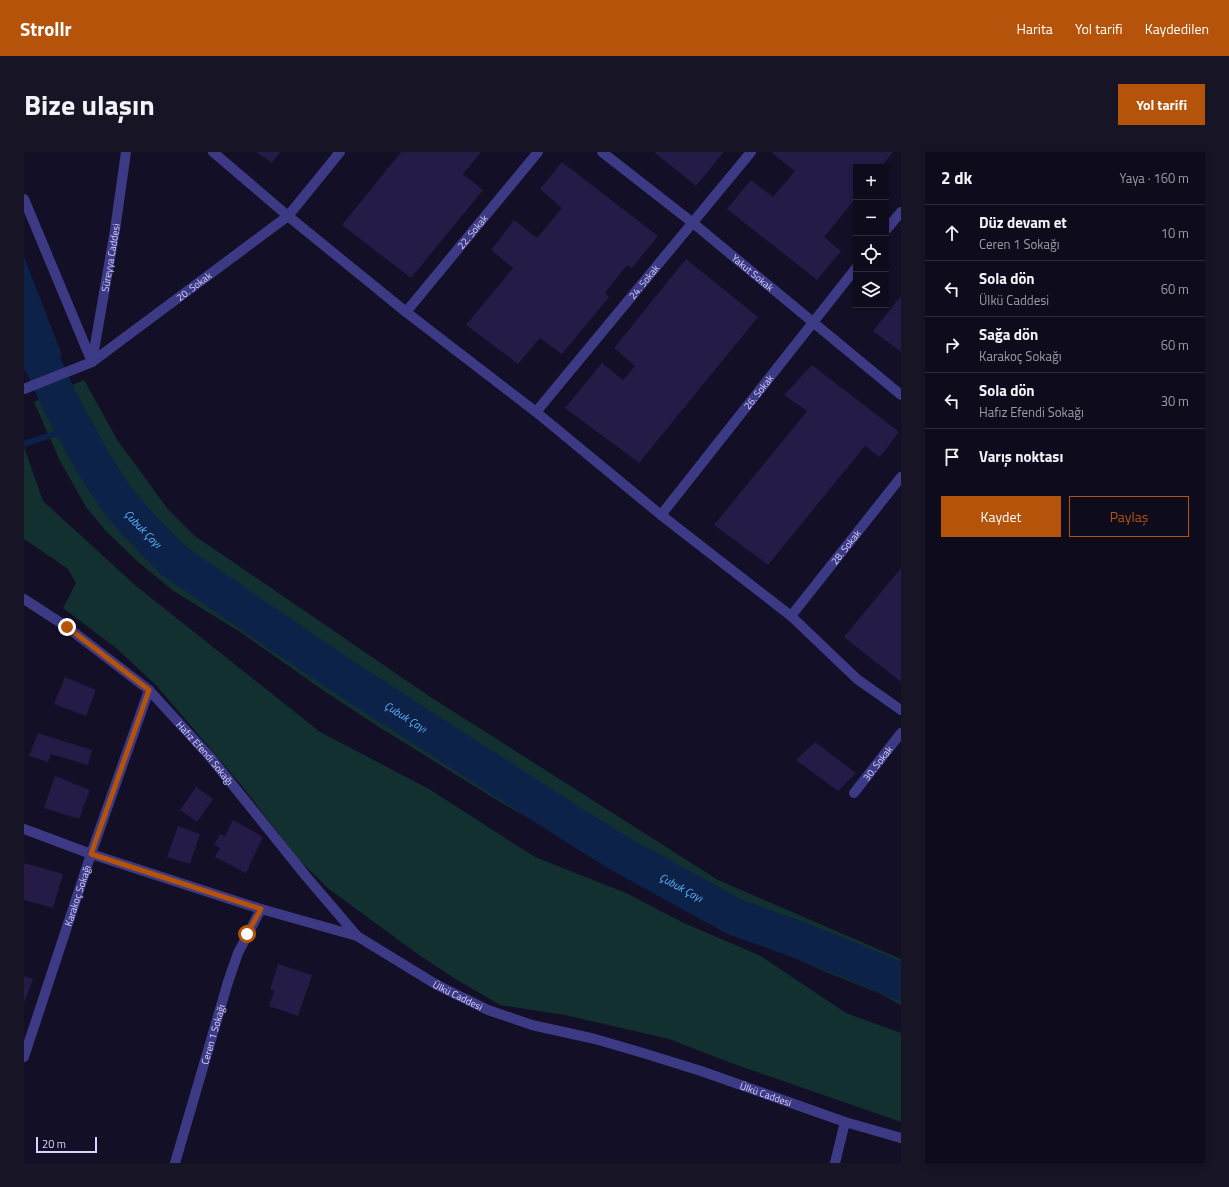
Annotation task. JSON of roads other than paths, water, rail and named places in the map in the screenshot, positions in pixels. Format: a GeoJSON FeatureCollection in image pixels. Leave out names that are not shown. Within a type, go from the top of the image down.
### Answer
{"type":"FeatureCollection","features":[{"type":"Feature","properties":{"kind":"street","name":"Süreyya Caddesi"},"geometry":{"type":"LineString","coordinates":[[91,362],[115,230],[126,152]]}},
{"type":"Feature","properties":{"kind":"street"},"geometry":{"type":"LineString","coordinates":[[213,152],[288,216],[406,312],[536,412],[660,515],[791,616],[857,679],[901,710]]}},
{"type":"Feature","properties":{"kind":"street","name":"20. Sokak"},"geometry":{"type":"LineString","coordinates":[[24,389],[91,362],[288,216],[340,152]]}},
{"type":"Feature","properties":{"kind":"street","name":"22. Sokak"},"geometry":{"type":"LineString","coordinates":[[406,312],[538,152]]}},
{"type":"Feature","properties":{"kind":"street","name":"Yakut Sokak"},"geometry":{"type":"LineString","coordinates":[[602,152],[693,223],[901,395]]}},
{"type":"Feature","properties":{"kind":"street","name":"24. Sokak"},"geometry":{"type":"LineString","coordinates":[[536,412],[751,152]]}},
{"type":"Feature","properties":{"kind":"street"},"geometry":{"type":"LineString","coordinates":[[24,199],[91,362]]}},
{"type":"Feature","properties":{"kind":"street"},"geometry":{"type":"LineString","coordinates":[[889,226],[901,212]]}},
{"type":"Feature","properties":{"kind":"street","name":"26. Sokak"},"geometry":{"type":"LineString","coordinates":[[660,515],[853,272]]}},
{"type":"Feature","properties":{"kind":"street","name":"28. Sokak"},"geometry":{"type":"LineString","coordinates":[[791,616],[901,477]]}},
{"type":"Feature","properties":{"kind":"street","name":"Hafız Efendi Sokağı"},"geometry":{"type":"LineString","coordinates":[[24,600],[67,627],[149,690],[211,758],[305,875],[357,936]]}},
{"type":"Feature","properties":{"kind":"street","name":"Karakoç Sokağı"},"geometry":{"type":"LineString","coordinates":[[24,1057],[91,854],[149,690]]}},
{"type":"Feature","properties":{"kind":"street","name":"30. Sokak"},"geometry":{"type":"LineString","coordinates":[[854,793],[901,733]]}},
{"type":"Feature","properties":{"kind":"street","name":"Ülkü Caddesi"},"geometry":{"type":"LineString","coordinates":[[24,829],[91,854],[261,909],[357,936],[437,985],[488,1010],[532,1025],[595,1039],[701,1071],[845,1122],[901,1138]]}},
{"type":"Feature","properties":{"kind":"street","name":"Ceren 1 Sokağı"},"geometry":{"type":"LineString","coordinates":[[174,1163],[228,982],[247,934],[261,909]]}},
{"type":"Feature","properties":{"kind":"street"},"geometry":{"type":"LineString","coordinates":[[835,1163],[845,1122]]}},
{"type":"Feature","properties":{"kind":"water"},"geometry":{"type":"Polygon","coordinates":[[[24,257],[62,355],[24,371],[24,257]]]}},
{"type":"Feature","properties":{"kind":"waterway","name":"Çubuk Çayı"},"geometry":{"type":"LineString","coordinates":[[24,322],[60,402],[94,464],[116,498],[134,520],[173,560],[356,685],[622,855],[735,917],[791,937],[901,982]]}},
{"type":"Feature","properties":{"kind":"waterway"},"geometry":{"type":"LineString","coordinates":[[24,444],[73,428]]}}]}
